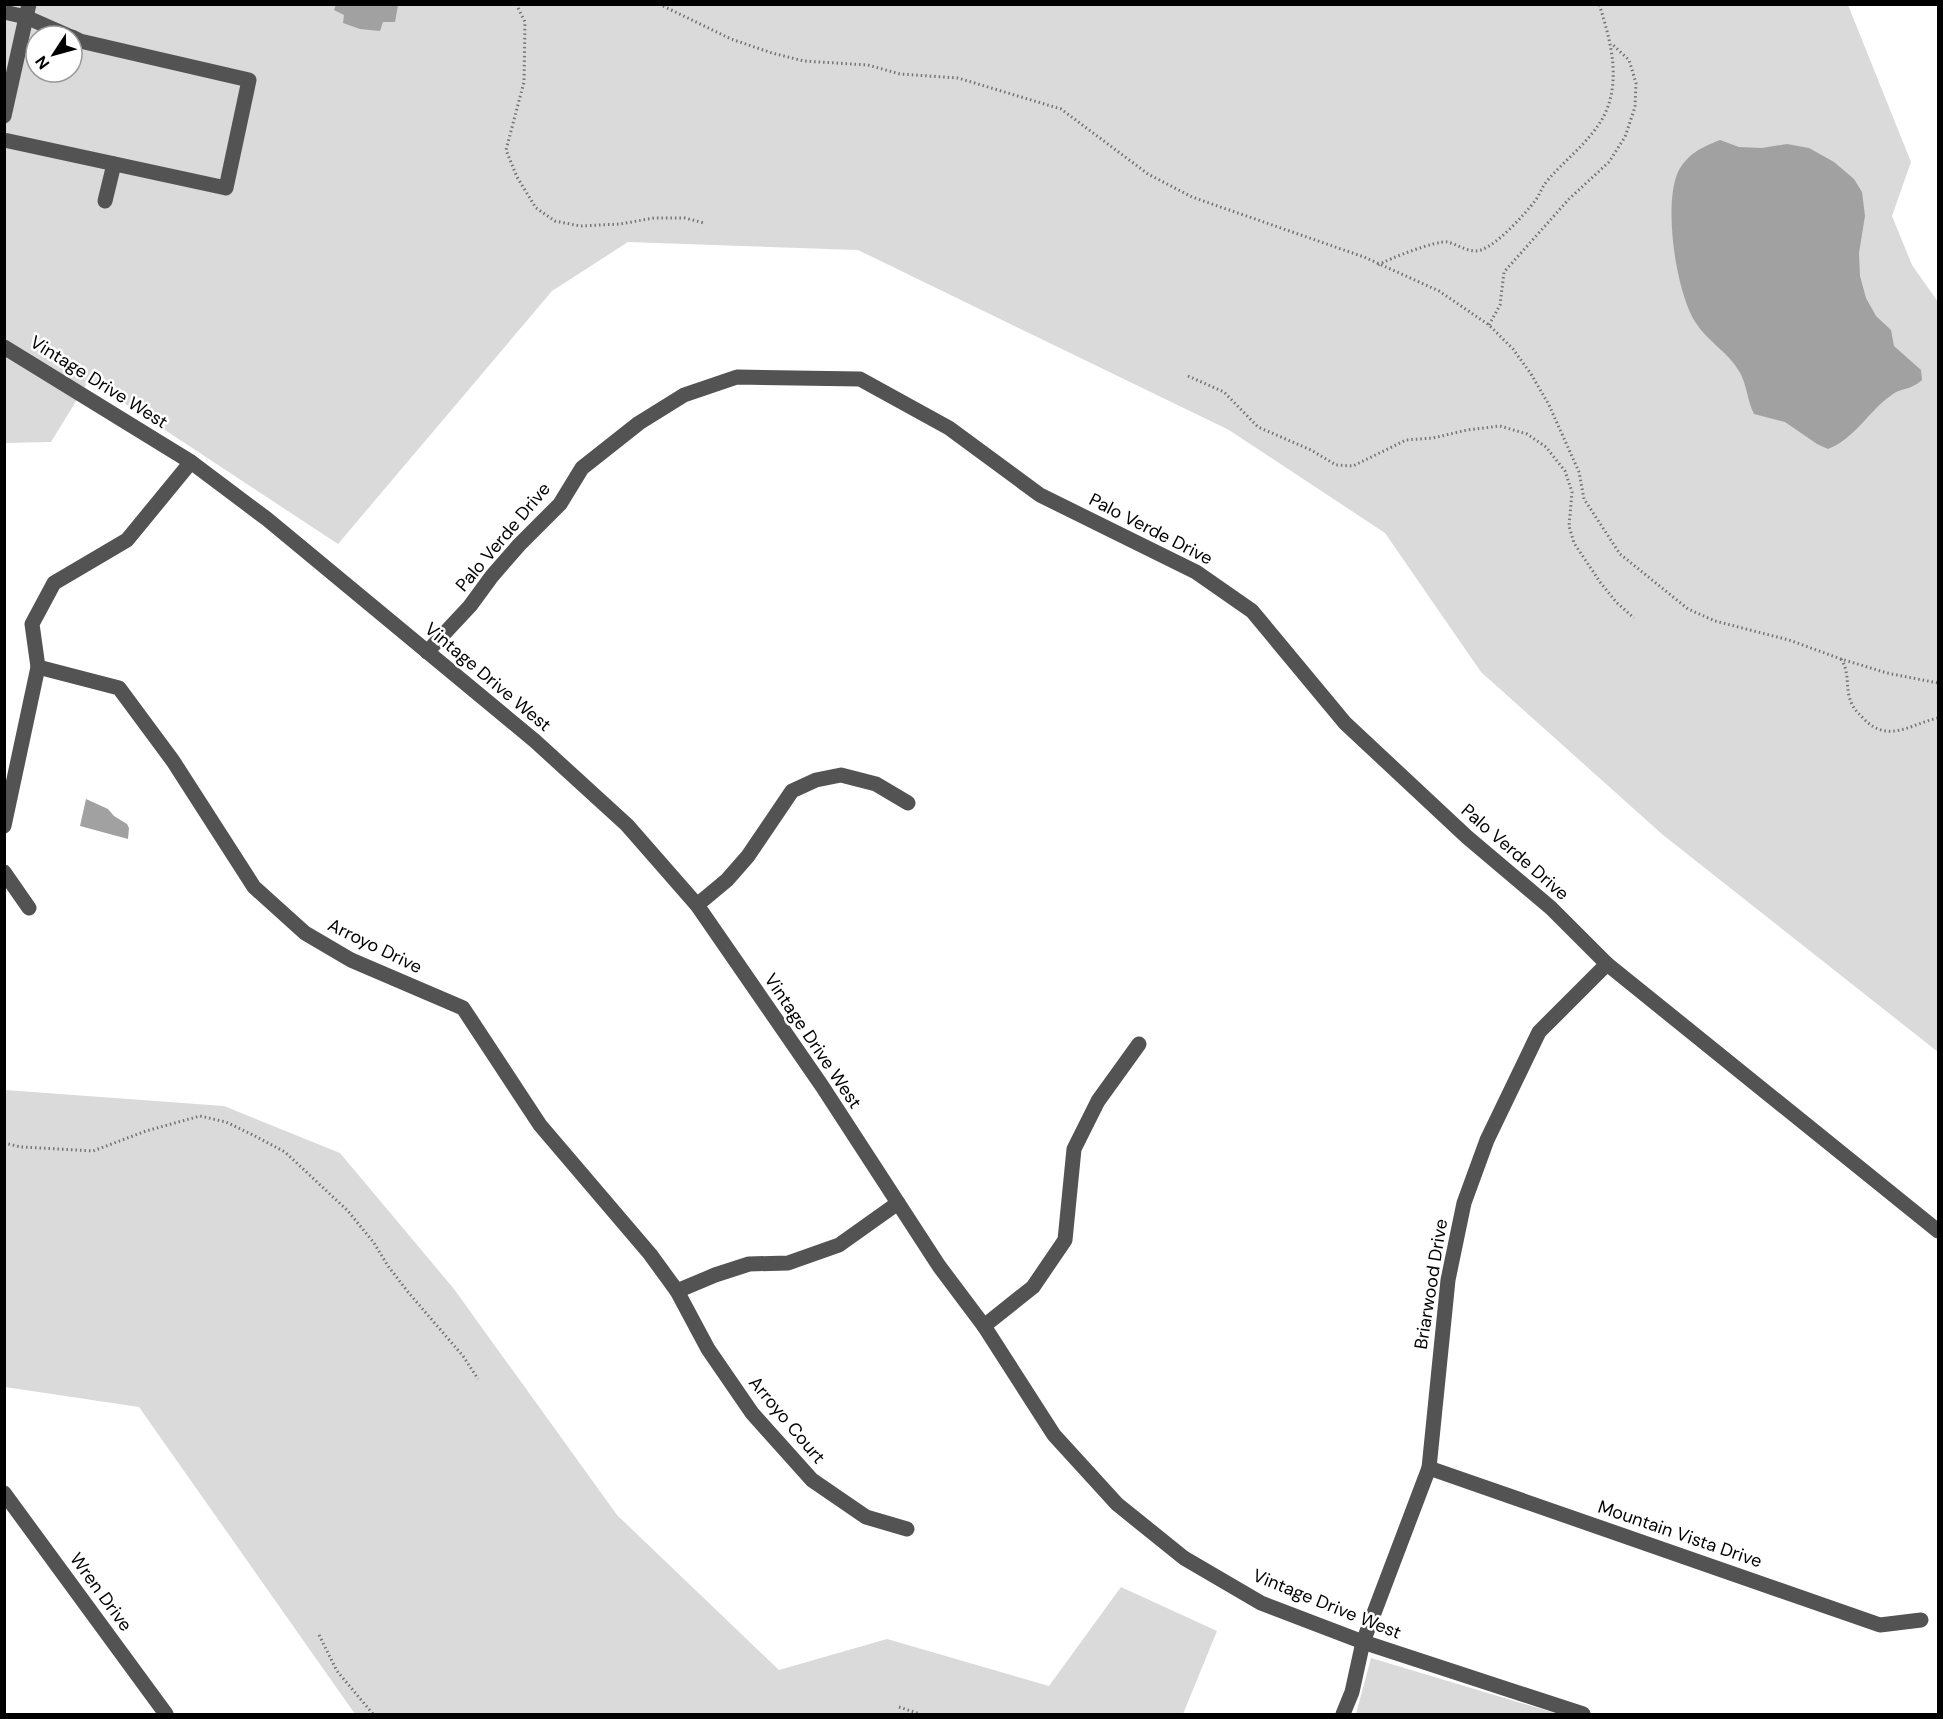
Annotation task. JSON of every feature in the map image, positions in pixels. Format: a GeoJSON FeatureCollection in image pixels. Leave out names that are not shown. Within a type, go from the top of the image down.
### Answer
{"type":"FeatureCollection","features":[{"type":"Feature","properties":{"kind":"street"},"geometry":{"type":"LineString","coordinates":[[4,12],[28,11],[50,24]]}},
{"type":"Feature","properties":{"kind":"street"},"geometry":{"type":"LineString","coordinates":[[4,116],[28,11]]}},
{"type":"Feature","properties":{"kind":"street"},"geometry":{"type":"LineString","coordinates":[[4,140],[226,188],[249,80],[84,40]]}},
{"type":"Feature","properties":{"kind":"street"},"geometry":{"type":"LineString","coordinates":[[105,201],[114,164]]}},
{"type":"Feature","properties":{"kind":"street","name":"Vintage Drive West"},"geometry":{"type":"LineString","coordinates":[[4,347],[191,462],[267,519],[535,741],[627,825],[697,905],[822,1086],[939,1266],[984,1326],[1054,1435],[1117,1504],[1184,1558],[1261,1603],[1363,1642],[1583,1714]]}},
{"type":"Feature","properties":{"kind":"street","name":"Palo Verde Drive"},"geometry":{"type":"LineString","coordinates":[[427,652],[470,606],[519,545],[560,504],[582,468],[639,423],[684,395],[737,377],[860,379],[949,428],[1040,495],[1196,572],[1252,611],[1345,723],[1467,837],[1551,908],[1607,964],[1938,1231]]}},
{"type":"Feature","properties":{"kind":"street"},"geometry":{"type":"LineString","coordinates":[[4,826],[38,667],[32,624],[54,583],[127,540],[191,462]]}},
{"type":"Feature","properties":{"kind":"street","name":"Arroyo Drive"},"geometry":{"type":"LineString","coordinates":[[38,667],[119,688],[173,761],[254,887],[305,933],[351,960],[463,1008],[540,1125],[650,1254],[677,1291]]}},
{"type":"Feature","properties":{"kind":"street"},"geometry":{"type":"LineString","coordinates":[[697,905],[727,880],[748,856],[792,791],[816,780],[841,775],[876,784],[908,803]]}},
{"type":"Feature","properties":{"kind":"street"},"geometry":{"type":"LineString","coordinates":[[4,872],[29,908]]}},
{"type":"Feature","properties":{"kind":"street","name":"Briarwood Drive"},"geometry":{"type":"LineString","coordinates":[[1363,1642],[1429,1468],[1448,1280],[1464,1203],[1487,1140],[1539,1032],[1607,964]]}},
{"type":"Feature","properties":{"kind":"street"},"geometry":{"type":"LineString","coordinates":[[984,1326],[1033,1287],[1065,1240],[1074,1149],[1098,1101],[1139,1044]]}},
{"type":"Feature","properties":{"kind":"street"},"geometry":{"type":"LineString","coordinates":[[677,1291],[749,1264],[788,1263],[839,1245],[898,1203]]}},
{"type":"Feature","properties":{"kind":"street","name":"Arroyo Court"},"geometry":{"type":"LineString","coordinates":[[677,1291],[708,1349],[752,1413],[812,1480],[866,1517],[907,1529]]}},
{"type":"Feature","properties":{"kind":"street","name":"Mountain Vista Drive"},"geometry":{"type":"LineString","coordinates":[[1429,1468],[1880,1624],[1921,1620]]}},
{"type":"Feature","properties":{"kind":"street","name":"Wren Drive"},"geometry":{"type":"LineString","coordinates":[[4,1493],[166,1714]]}},
{"type":"Feature","properties":{"kind":"street"},"geometry":{"type":"LineString","coordinates":[[1343,1714],[1352,1692],[1363,1642]]}},
{"type":"Feature","properties":{"kind":"path"},"geometry":{"type":"LineString","coordinates":[[516,4],[525,22],[524,82],[506,150],[517,177],[536,208],[555,221],[580,226],[620,224],[654,218],[684,218],[704,223]]}},
{"type":"Feature","properties":{"kind":"path"},"geometry":{"type":"LineString","coordinates":[[659,4],[731,39],[772,53],[804,61],[868,65],[900,74],[958,78],[1061,109],[1148,174],[1192,198],[1364,257],[1439,291],[1489,325],[1513,350],[1531,374],[1549,405],[1579,472],[1584,499],[1620,554],[1688,609],[1715,621],[1790,640],[1887,673],[1938,682]]}},
{"type":"Feature","properties":{"kind":"path"},"geometry":{"type":"LineString","coordinates":[[1378,265],[1389,258],[1445,241],[1465,249],[1479,251],[1492,244],[1535,200],[1546,182],[1584,142],[1605,115],[1612,92],[1611,44],[1599,4]]}},
{"type":"Feature","properties":{"kind":"path"},"geometry":{"type":"LineString","coordinates":[[1489,325],[1500,306],[1504,272],[1569,199],[1610,162],[1624,137],[1635,107],[1636,82],[1629,60],[1611,44]]}},
{"type":"Feature","properties":{"kind":"path"},"geometry":{"type":"LineString","coordinates":[[1188,376],[1224,392],[1258,427],[1311,450],[1336,465],[1353,466],[1407,440],[1433,438],[1467,430],[1500,426],[1527,434],[1546,447],[1565,471],[1572,492],[1569,526],[1574,543],[1616,602],[1634,618]]}},
{"type":"Feature","properties":{"kind":"path"},"geometry":{"type":"LineString","coordinates":[[1841,659],[1847,668],[1852,708],[1870,726],[1888,733],[1938,718]]}},
{"type":"Feature","properties":{"kind":"path"},"geometry":{"type":"LineString","coordinates":[[4,1143],[21,1147],[93,1151],[146,1131],[200,1116],[226,1122],[253,1134],[285,1152],[348,1211],[374,1243],[408,1292],[463,1356],[478,1379]]}},
{"type":"Feature","properties":{"kind":"path"},"geometry":{"type":"LineString","coordinates":[[319,1635],[337,1671],[373,1714]]}},
{"type":"Feature","properties":{"kind":"path"},"geometry":{"type":"LineString","coordinates":[[899,1707],[920,1714]]}},
{"type":"Feature","properties":{"kind":"shaded area"},"geometry":{"type":"Polygon","coordinates":[[[336,4],[398,5],[395,22],[383,22],[380,31],[360,29],[343,23],[344,15],[334,10],[336,4]]]}},
{"type":"Feature","properties":{"kind":"shaded area"},"geometry":{"type":"Polygon","coordinates":[[[4,5],[1848,5],[1911,162],[1892,216],[1912,265],[1938,302],[1938,1052],[1663,835],[1481,672],[1385,533],[1229,430],[858,250],[628,242],[552,291],[338,544],[89,380],[51,442],[5,443],[4,5]]]}},
{"type":"Feature","properties":{"kind":"shaded area"},"geometry":{"type":"Polygon","coordinates":[[[1720,140],[1739,147],[1762,148],[1787,144],[1809,148],[1834,162],[1854,179],[1862,192],[1865,216],[1859,253],[1860,276],[1866,298],[1876,316],[1891,330],[1894,346],[1921,370],[1922,380],[1914,386],[1893,394],[1847,438],[1828,449],[1785,422],[1754,414],[1739,371],[1696,323],[1689,309],[1674,249],[1672,205],[1674,187],[1678,172],[1686,160],[1701,148],[1720,140]]]}},
{"type":"Feature","properties":{"kind":"shaded area"},"geometry":{"type":"Polygon","coordinates":[[[86,799],[108,809],[127,824],[128,839],[80,826],[86,799]]]}},
{"type":"Feature","properties":{"kind":"shaded area"},"geometry":{"type":"Polygon","coordinates":[[[5,1090],[224,1106],[340,1153],[454,1289],[617,1515],[779,1670],[887,1639],[1049,1686],[1121,1587],[1217,1631],[1183,1714],[355,1714],[139,1407],[5,1387],[5,1090]]]}},
{"type":"Feature","properties":{"kind":"shaded area"},"geometry":{"type":"Polygon","coordinates":[[[1371,1658],[1558,1714],[1356,1714],[1371,1658]]]}}]}
